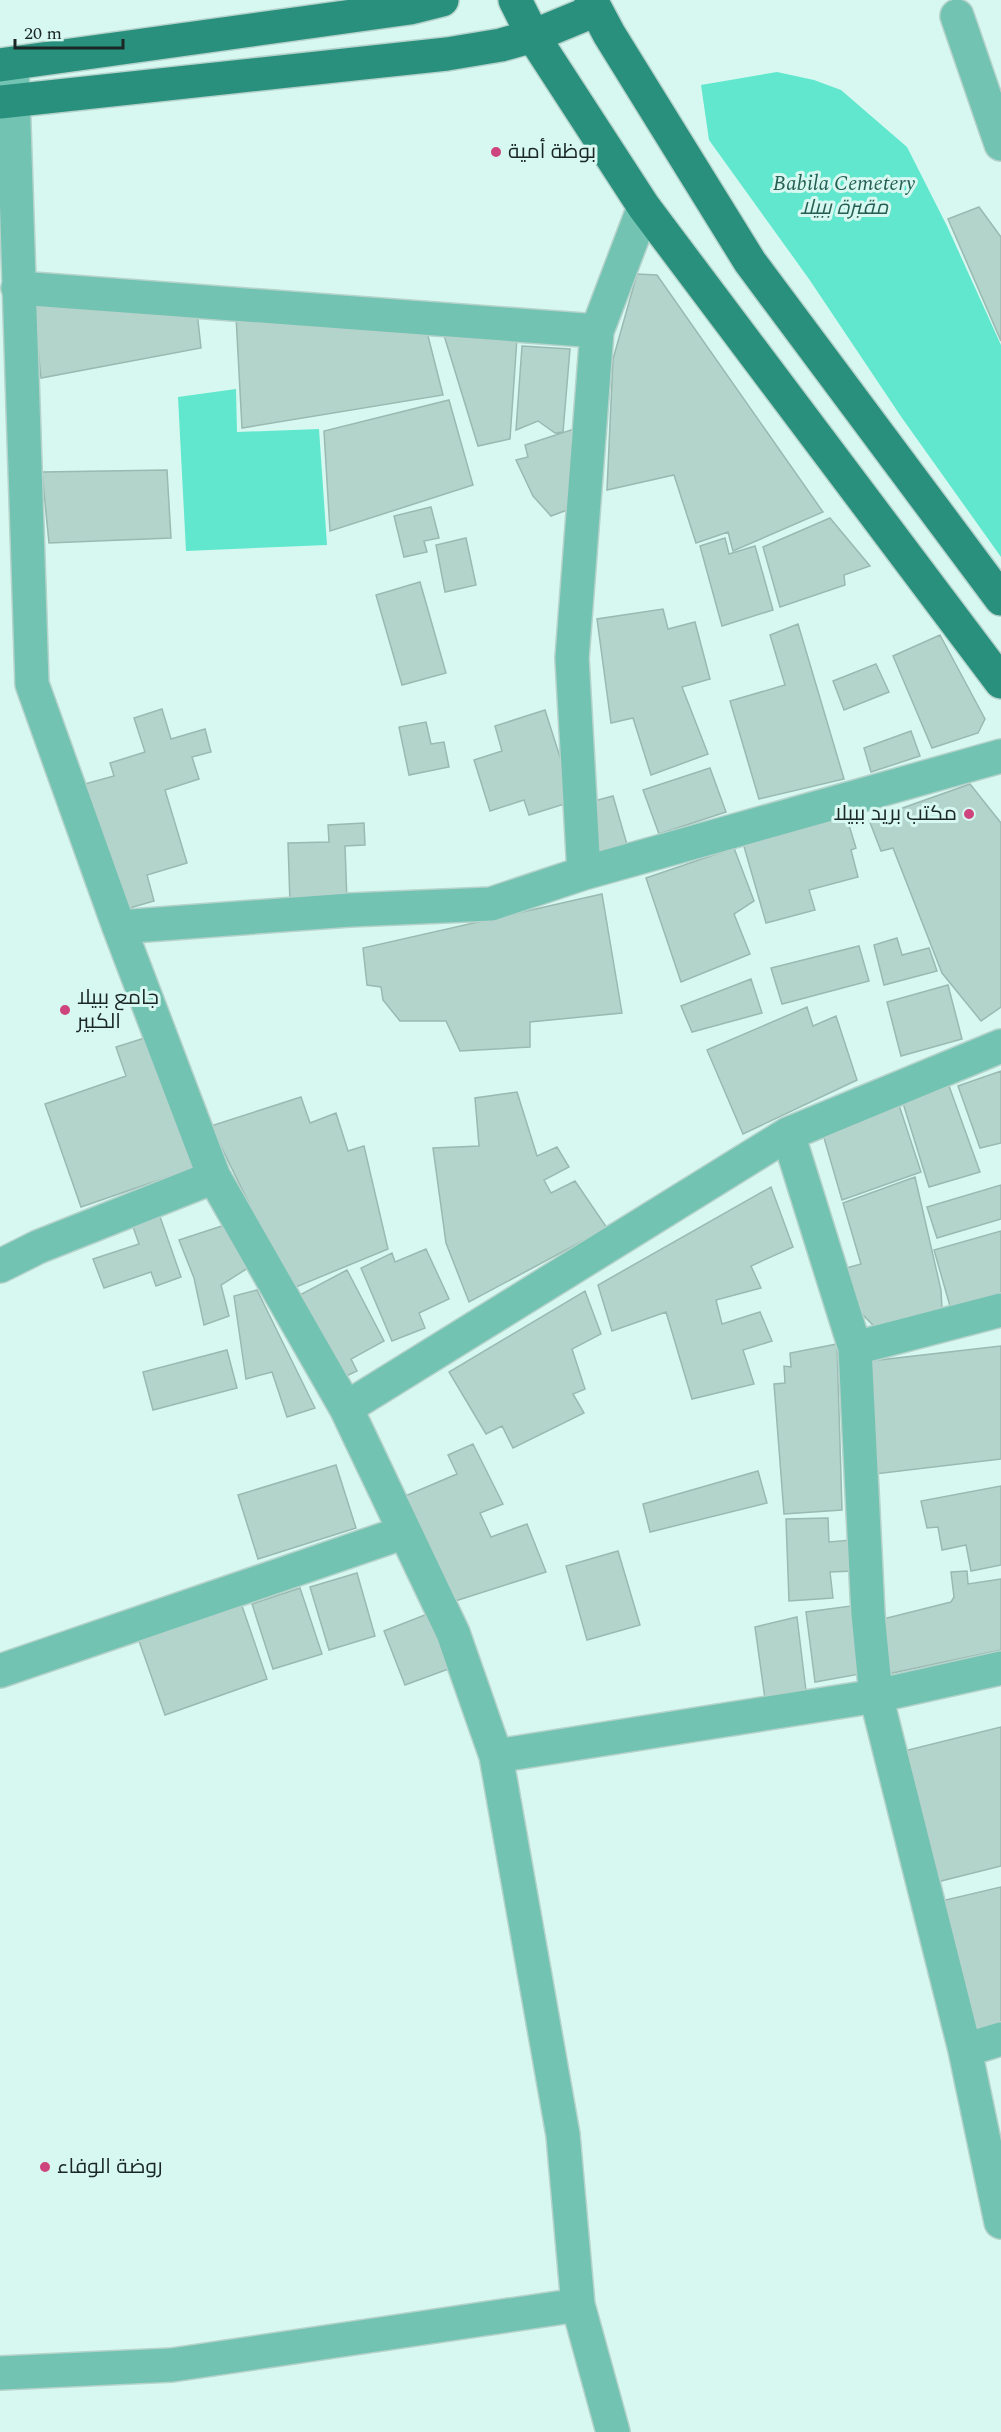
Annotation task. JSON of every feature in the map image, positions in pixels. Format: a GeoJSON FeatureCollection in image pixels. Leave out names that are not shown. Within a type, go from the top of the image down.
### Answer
{"type":"FeatureCollection","features":[{"type":"Feature","properties":{"kind":"main road"},"geometry":{"type":"LineString","coordinates":[[6,65],[410,8],[442,0]]}},
{"type":"Feature","properties":{"kind":"main road"},"geometry":{"type":"LineString","coordinates":[[515,0],[533,36],[644,207],[1001,682]]}},
{"type":"Feature","properties":{"kind":"main road"},"geometry":{"type":"LineString","coordinates":[[6,101],[447,54],[501,45],[533,36],[594,5],[750,262],[1001,599]]}},
{"type":"Feature","properties":{"kind":"street"},"geometry":{"type":"LineString","coordinates":[[957,16],[1001,144]]}},
{"type":"Feature","properties":{"kind":"street"},"geometry":{"type":"LineString","coordinates":[[6,65],[6,101],[18,288],[32,684],[119,927],[214,1177],[346,1408],[453,1633],[496,1756],[563,2136],[578,2305],[613,2432]]}},
{"type":"Feature","properties":{"kind":"street"},"geometry":{"type":"LineString","coordinates":[[584,873],[572,658],[597,331],[644,207]]}},
{"type":"Feature","properties":{"kind":"street"},"geometry":{"type":"LineString","coordinates":[[18,288],[597,331]]}},
{"type":"Feature","properties":{"kind":"street"},"geometry":{"type":"LineString","coordinates":[[119,927],[350,910],[490,904],[584,873],[1001,756]]}},
{"type":"Feature","properties":{"kind":"street"},"geometry":{"type":"LineString","coordinates":[[346,1408],[788,1134],[1001,1046]]}},
{"type":"Feature","properties":{"kind":"street"},"geometry":{"type":"LineString","coordinates":[[788,1134],[855,1348],[868,1614],[876,1696],[965,2050],[1001,2222]]}},
{"type":"Feature","properties":{"kind":"street"},"geometry":{"type":"LineString","coordinates":[[0,1266],[38,1247],[214,1177]]}},
{"type":"Feature","properties":{"kind":"street"},"geometry":{"type":"LineString","coordinates":[[855,1348],[1001,1310]]}},
{"type":"Feature","properties":{"kind":"street"},"geometry":{"type":"LineString","coordinates":[[0,1671],[405,1532]]}},
{"type":"Feature","properties":{"kind":"street"},"geometry":{"type":"LineString","coordinates":[[496,1756],[876,1696],[1001,1668]]}},
{"type":"Feature","properties":{"kind":"street"},"geometry":{"type":"LineString","coordinates":[[965,2050],[1001,2040]]}},
{"type":"Feature","properties":{"kind":"street"},"geometry":{"type":"LineString","coordinates":[[0,2373],[172,2365],[578,2305]]}},
{"type":"Feature","properties":{"kind":"green space","name":"Babila Cemetery مقبرة ببيلا"},"geometry":{"type":"Polygon","coordinates":[[[777,72],[814,80],[841,90],[907,147],[947,226],[1001,345],[1001,557],[902,418],[809,279],[709,140],[701,85],[777,72]]]}},
{"type":"Feature","properties":{"kind":"green space"},"geometry":{"type":"Polygon","coordinates":[[[236,389],[237,432],[319,429],[327,545],[186,551],[178,397],[236,389]]]}},
{"type":"Feature","properties":{"kind":"building"},"geometry":{"type":"Polygon","coordinates":[[[979,207],[1001,237],[1001,341],[948,219],[979,207]]]}},
{"type":"Feature","properties":{"kind":"building"},"geometry":{"type":"Polygon","coordinates":[[[637,274],[657,275],[823,512],[733,551],[728,532],[696,543],[674,475],[607,490],[613,359],[637,274]]]}},
{"type":"Feature","properties":{"kind":"building"},"geometry":{"type":"Polygon","coordinates":[[[33,300],[197,312],[201,348],[41,378],[33,300]]]}},
{"type":"Feature","properties":{"kind":"building"},"geometry":{"type":"Polygon","coordinates":[[[236,316],[427,332],[443,395],[242,428],[236,316]]]}},
{"type":"Feature","properties":{"kind":"building"},"geometry":{"type":"Polygon","coordinates":[[[443,332],[517,338],[510,439],[478,446],[443,332]]]}},
{"type":"Feature","properties":{"kind":"building"},"geometry":{"type":"Polygon","coordinates":[[[522,346],[570,349],[563,432],[555,433],[538,421],[516,430],[522,346]]]}},
{"type":"Feature","properties":{"kind":"building"},"geometry":{"type":"Polygon","coordinates":[[[449,400],[473,485],[330,531],[324,431],[449,400]]]}},
{"type":"Feature","properties":{"kind":"building"},"geometry":{"type":"Polygon","coordinates":[[[574,429],[570,509],[551,516],[533,496],[516,460],[528,457],[525,445],[574,429]]]}},
{"type":"Feature","properties":{"kind":"building"},"geometry":{"type":"Polygon","coordinates":[[[167,470],[171,538],[49,543],[42,472],[167,470]]]}},
{"type":"Feature","properties":{"kind":"building"},"geometry":{"type":"Polygon","coordinates":[[[431,507],[439,538],[424,541],[427,552],[404,557],[394,516],[431,507]]]}},
{"type":"Feature","properties":{"kind":"building"},"geometry":{"type":"Polygon","coordinates":[[[830,518],[870,566],[844,575],[845,585],[780,607],[763,547],[830,518]]]}},
{"type":"Feature","properties":{"kind":"building"},"geometry":{"type":"Polygon","coordinates":[[[466,538],[476,585],[445,592],[436,545],[466,538]]]}},
{"type":"Feature","properties":{"kind":"building"},"geometry":{"type":"Polygon","coordinates":[[[725,538],[729,554],[755,546],[773,610],[722,626],[700,546],[725,538]]]}},
{"type":"Feature","properties":{"kind":"building"},"geometry":{"type":"Polygon","coordinates":[[[420,582],[446,673],[402,685],[376,595],[420,582]]]}},
{"type":"Feature","properties":{"kind":"building"},"geometry":{"type":"Polygon","coordinates":[[[663,609],[668,629],[695,622],[710,679],[682,687],[708,754],[651,775],[633,718],[611,723],[597,619],[663,609]]]}},
{"type":"Feature","properties":{"kind":"building"},"geometry":{"type":"Polygon","coordinates":[[[798,624],[844,779],[759,799],[730,701],[785,685],[770,635],[798,624]]]}},
{"type":"Feature","properties":{"kind":"building"},"geometry":{"type":"Polygon","coordinates":[[[940,635],[985,719],[978,733],[932,748],[893,656],[940,635]]]}},
{"type":"Feature","properties":{"kind":"building"},"geometry":{"type":"Polygon","coordinates":[[[876,664],[889,692],[844,710],[833,681],[876,664]]]}},
{"type":"Feature","properties":{"kind":"building"},"geometry":{"type":"Polygon","coordinates":[[[162,709],[171,739],[205,729],[211,752],[192,757],[199,779],[165,790],[187,863],[147,875],[154,901],[119,911],[81,785],[114,776],[110,763],[145,752],[134,718],[162,709]]]}},
{"type":"Feature","properties":{"kind":"building"},"geometry":{"type":"Polygon","coordinates":[[[545,710],[574,801],[529,815],[524,800],[490,811],[474,760],[502,751],[495,726],[545,710]]]}},
{"type":"Feature","properties":{"kind":"building"},"geometry":{"type":"Polygon","coordinates":[[[426,722],[431,744],[444,742],[449,767],[409,775],[399,727],[426,722]]]}},
{"type":"Feature","properties":{"kind":"building"},"geometry":{"type":"Polygon","coordinates":[[[911,731],[920,756],[871,772],[864,748],[911,731]]]}},
{"type":"Feature","properties":{"kind":"building"},"geometry":{"type":"Polygon","coordinates":[[[710,768],[726,812],[659,834],[643,790],[710,768]]]}},
{"type":"Feature","properties":{"kind":"building"},"geometry":{"type":"Polygon","coordinates":[[[970,784],[1001,823],[1001,1007],[981,1021],[942,973],[893,848],[881,851],[869,820],[970,784]]]}},
{"type":"Feature","properties":{"kind":"building"},"geometry":{"type":"Polygon","coordinates":[[[613,796],[628,848],[598,856],[583,804],[613,796]]]}},
{"type":"Feature","properties":{"kind":"building"},"geometry":{"type":"Polygon","coordinates":[[[845,812],[856,848],[851,850],[858,877],[809,890],[815,910],[766,923],[743,843],[845,812]]]}},
{"type":"Feature","properties":{"kind":"building"},"geometry":{"type":"Polygon","coordinates":[[[364,823],[365,845],[345,846],[347,901],[290,903],[288,843],[329,842],[328,825],[364,823]]]}},
{"type":"Feature","properties":{"kind":"building"},"geometry":{"type":"Polygon","coordinates":[[[734,848],[754,901],[734,914],[750,954],[681,982],[646,878],[734,848]]]}},
{"type":"Feature","properties":{"kind":"building"},"geometry":{"type":"Polygon","coordinates":[[[602,894],[622,1013],[530,1022],[530,1047],[460,1051],[446,1021],[400,1021],[383,1000],[381,987],[367,985],[363,948],[602,894]]]}},
{"type":"Feature","properties":{"kind":"building"},"geometry":{"type":"Polygon","coordinates":[[[897,938],[902,955],[929,948],[937,971],[884,985],[874,945],[897,938]]]}},
{"type":"Feature","properties":{"kind":"building"},"geometry":{"type":"Polygon","coordinates":[[[859,946],[869,981],[782,1004],[771,968],[859,946]]]}},
{"type":"Feature","properties":{"kind":"building"},"geometry":{"type":"Polygon","coordinates":[[[751,979],[762,1013],[692,1032],[681,1006],[751,979]]]}},
{"type":"Feature","properties":{"kind":"building"},"geometry":{"type":"Polygon","coordinates":[[[948,985],[962,1039],[901,1056],[887,1002],[948,985]]]}},
{"type":"Feature","properties":{"kind":"building"},"geometry":{"type":"Polygon","coordinates":[[[807,1007],[813,1026],[836,1016],[857,1080],[743,1134],[707,1050],[807,1007]]]}},
{"type":"Feature","properties":{"kind":"building"},"geometry":{"type":"Polygon","coordinates":[[[148,1037],[194,1168],[81,1207],[45,1104],[126,1076],[116,1047],[148,1037]]]}},
{"type":"Feature","properties":{"kind":"building"},"geometry":{"type":"Polygon","coordinates":[[[1001,1071],[1001,1143],[980,1148],[958,1086],[1001,1071]]]}},
{"type":"Feature","properties":{"kind":"building"},"geometry":{"type":"Polygon","coordinates":[[[949,1086],[980,1172],[929,1187],[902,1100],[949,1086]]]}},
{"type":"Feature","properties":{"kind":"building"},"geometry":{"type":"Polygon","coordinates":[[[517,1092],[537,1156],[557,1147],[569,1167],[544,1180],[551,1193],[575,1181],[607,1228],[469,1302],[446,1243],[433,1148],[479,1146],[475,1098],[517,1092]]]}},
{"type":"Feature","properties":{"kind":"building"},"geometry":{"type":"Polygon","coordinates":[[[301,1097],[310,1123],[336,1113],[348,1151],[364,1146],[388,1249],[291,1289],[211,1126],[301,1097]]]}},
{"type":"Feature","properties":{"kind":"building"},"geometry":{"type":"Polygon","coordinates":[[[898,1102],[921,1172],[842,1200],[822,1131],[898,1102]]]}},
{"type":"Feature","properties":{"kind":"building"},"geometry":{"type":"Polygon","coordinates":[[[915,1177],[941,1290],[942,1309],[881,1333],[860,1312],[846,1268],[861,1264],[843,1203],[915,1177]]]}},
{"type":"Feature","properties":{"kind":"building"},"geometry":{"type":"Polygon","coordinates":[[[1001,1185],[1001,1219],[937,1238],[927,1207],[1001,1185]]]}},
{"type":"Feature","properties":{"kind":"building"},"geometry":{"type":"Polygon","coordinates":[[[771,1187],[793,1247],[751,1266],[761,1288],[716,1300],[722,1324],[760,1312],[772,1341],[743,1350],[754,1384],[692,1399],[666,1312],[612,1331],[598,1285],[771,1187]]]}},
{"type":"Feature","properties":{"kind":"building"},"geometry":{"type":"Polygon","coordinates":[[[157,1208],[181,1277],[156,1286],[151,1272],[104,1288],[93,1259],[139,1244],[130,1218],[157,1208]]]}},
{"type":"Feature","properties":{"kind":"building"},"geometry":{"type":"Polygon","coordinates":[[[228,1224],[248,1268],[221,1285],[229,1316],[204,1325],[194,1278],[179,1240],[228,1224]]]}},
{"type":"Feature","properties":{"kind":"building"},"geometry":{"type":"Polygon","coordinates":[[[1001,1231],[1001,1299],[952,1313],[934,1250],[1001,1231]]]}},
{"type":"Feature","properties":{"kind":"building"},"geometry":{"type":"Polygon","coordinates":[[[426,1249],[449,1299],[419,1313],[425,1328],[392,1341],[361,1268],[392,1253],[395,1262],[426,1249]]]}},
{"type":"Feature","properties":{"kind":"building"},"geometry":{"type":"Polygon","coordinates":[[[347,1270],[384,1341],[351,1359],[357,1371],[340,1379],[296,1297],[347,1270]]]}},
{"type":"Feature","properties":{"kind":"building"},"geometry":{"type":"Polygon","coordinates":[[[257,1290],[315,1408],[287,1417],[272,1372],[246,1379],[234,1296],[257,1290]]]}},
{"type":"Feature","properties":{"kind":"building"},"geometry":{"type":"Polygon","coordinates":[[[585,1291],[601,1334],[572,1349],[585,1389],[573,1394],[584,1413],[513,1448],[502,1426],[486,1434],[449,1372],[585,1291]]]}},
{"type":"Feature","properties":{"kind":"building"},"geometry":{"type":"Polygon","coordinates":[[[837,1344],[842,1510],[784,1514],[774,1384],[785,1383],[784,1366],[791,1367],[790,1353],[837,1344]]]}},
{"type":"Feature","properties":{"kind":"building"},"geometry":{"type":"Polygon","coordinates":[[[1001,1346],[1001,1459],[875,1474],[862,1362],[1001,1346]]]}},
{"type":"Feature","properties":{"kind":"building"},"geometry":{"type":"Polygon","coordinates":[[[227,1350],[237,1388],[153,1410],[143,1372],[227,1350]]]}},
{"type":"Feature","properties":{"kind":"building"},"geometry":{"type":"Polygon","coordinates":[[[473,1444],[503,1504],[480,1513],[491,1537],[527,1524],[546,1572],[452,1602],[403,1497],[457,1474],[448,1455],[473,1444]]]}},
{"type":"Feature","properties":{"kind":"building"},"geometry":{"type":"Polygon","coordinates":[[[336,1465],[356,1528],[258,1559],[238,1495],[336,1465]]]}},
{"type":"Feature","properties":{"kind":"building"},"geometry":{"type":"Polygon","coordinates":[[[758,1471],[767,1503],[650,1532],[643,1504],[758,1471]]]}},
{"type":"Feature","properties":{"kind":"building"},"geometry":{"type":"Polygon","coordinates":[[[1001,1486],[1001,1565],[971,1571],[966,1545],[942,1550],[938,1527],[927,1528],[921,1501],[1001,1486]]]}},
{"type":"Feature","properties":{"kind":"building"},"geometry":{"type":"Polygon","coordinates":[[[828,1518],[829,1542],[851,1540],[854,1571],[830,1572],[833,1598],[789,1601],[786,1519],[828,1518]]]}},
{"type":"Feature","properties":{"kind":"building"},"geometry":{"type":"Polygon","coordinates":[[[618,1551],[640,1625],[587,1640],[566,1566],[618,1551]]]}},
{"type":"Feature","properties":{"kind":"building"},"geometry":{"type":"Polygon","coordinates":[[[967,1571],[968,1584],[1001,1579],[1001,1650],[883,1675],[875,1621],[951,1602],[954,1597],[951,1572],[967,1571]]]}},
{"type":"Feature","properties":{"kind":"building"},"geometry":{"type":"Polygon","coordinates":[[[357,1573],[375,1636],[329,1650],[310,1587],[357,1573]]]}},
{"type":"Feature","properties":{"kind":"building"},"geometry":{"type":"Polygon","coordinates":[[[300,1588],[322,1654],[273,1669],[252,1604],[300,1588]]]}},
{"type":"Feature","properties":{"kind":"building"},"geometry":{"type":"Polygon","coordinates":[[[241,1603],[267,1679],[165,1715],[138,1638],[241,1603]]]}},
{"type":"Feature","properties":{"kind":"building"},"geometry":{"type":"Polygon","coordinates":[[[851,1606],[860,1674],[815,1682],[806,1612],[851,1606]]]}},
{"type":"Feature","properties":{"kind":"building"},"geometry":{"type":"Polygon","coordinates":[[[430,1613],[451,1668],[405,1685],[384,1631],[430,1613]]]}},
{"type":"Feature","properties":{"kind":"building"},"geometry":{"type":"Polygon","coordinates":[[[797,1617],[806,1691],[765,1699],[755,1627],[797,1617]]]}},
{"type":"Feature","properties":{"kind":"building"},"geometry":{"type":"Polygon","coordinates":[[[1001,1727],[1001,1866],[937,1882],[904,1751],[1001,1727]]]}},
{"type":"Feature","properties":{"kind":"building"},"geometry":{"type":"Polygon","coordinates":[[[1001,1887],[1001,2023],[967,2031],[937,1902],[1001,1887]]]}},
{"type":"Feature","properties":{"kind":"place","name":"بوظة أمية"},"geometry":{"type":"Point","coordinates":[496,152]}},
{"type":"Feature","properties":{"kind":"place","name":"مكتب بريد ببيلا"},"geometry":{"type":"Point","coordinates":[969,814]}},
{"type":"Feature","properties":{"kind":"place","name":"جامع ببيلا الكبير"},"geometry":{"type":"Point","coordinates":[65,1010]}},
{"type":"Feature","properties":{"kind":"place","name":"روضة الوفاء"},"geometry":{"type":"Point","coordinates":[45,2167]}}]}
